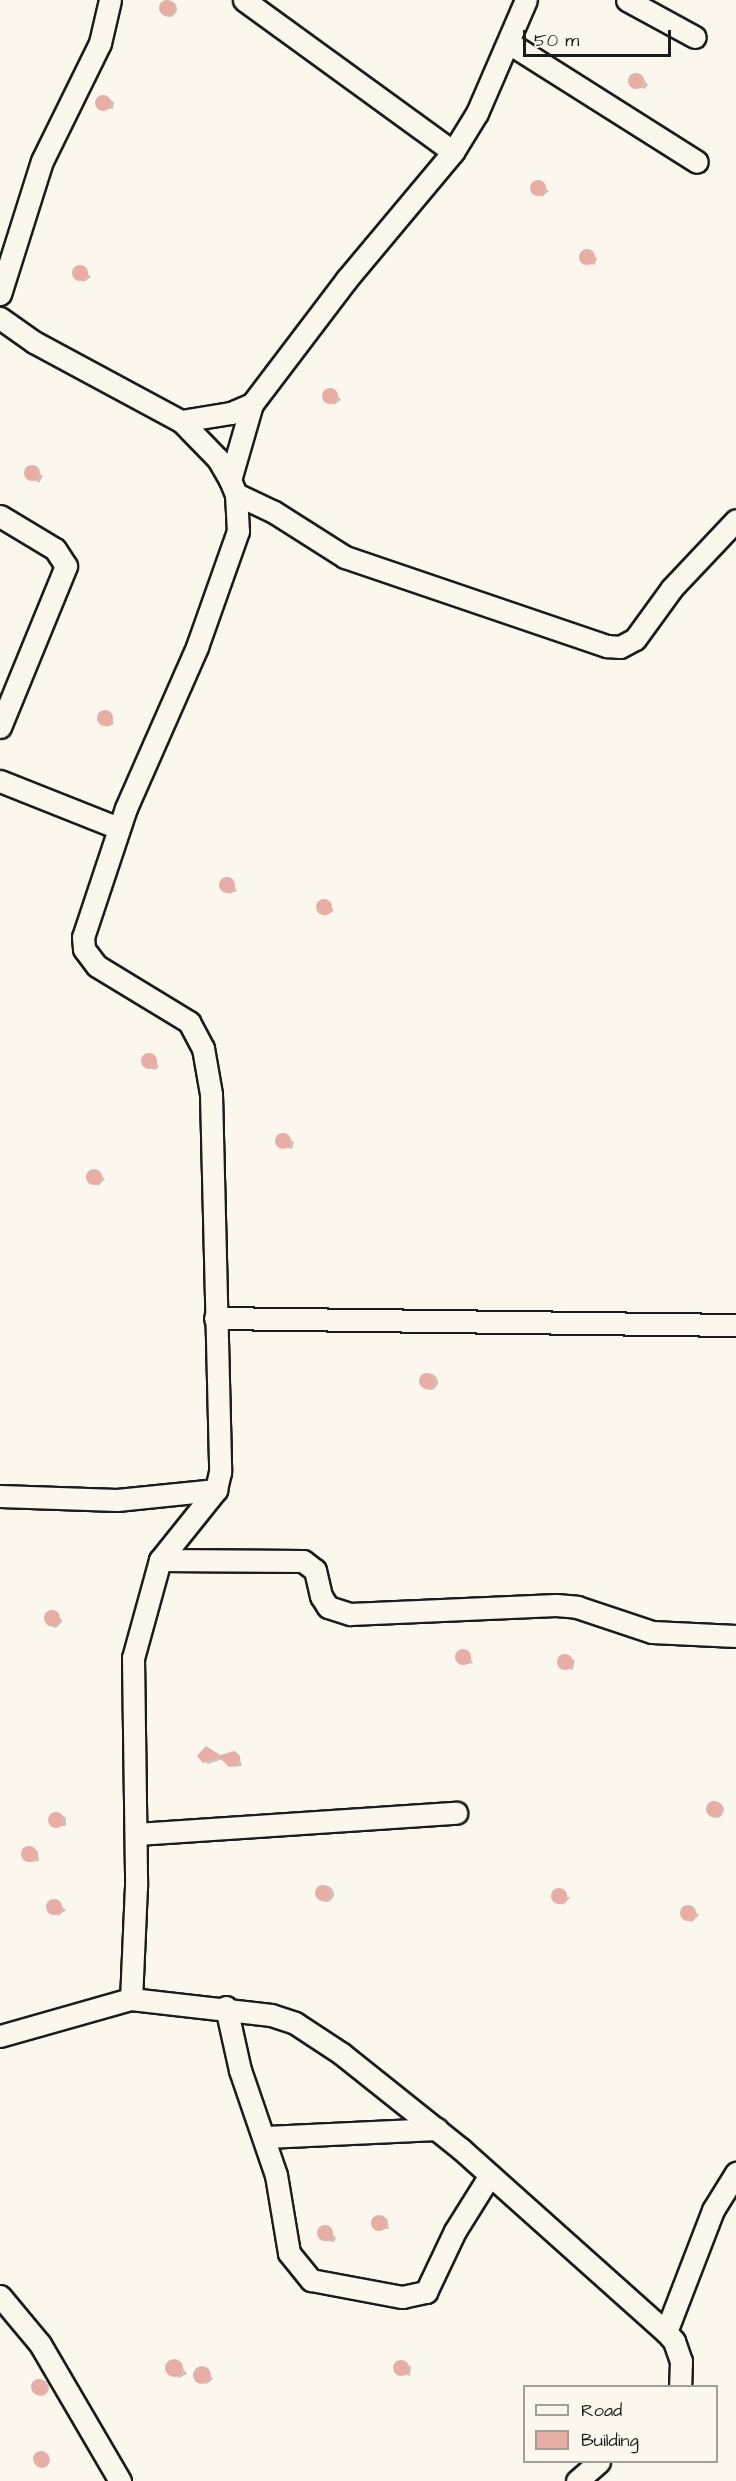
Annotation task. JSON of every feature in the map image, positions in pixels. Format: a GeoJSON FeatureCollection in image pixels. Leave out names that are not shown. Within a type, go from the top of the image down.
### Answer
{"type":"FeatureCollection","features":[{"type":"Feature","properties":{"kind":"street"},"geometry":{"type":"LineString","coordinates":[[0,294],[42,161],[100,42],[110,0]]}},
{"type":"Feature","properties":{"kind":"street"},"geometry":{"type":"LineString","coordinates":[[244,0],[453,152]]}},
{"type":"Feature","properties":{"kind":"street"},"geometry":{"type":"LineString","coordinates":[[131,1999],[136,1834],[133,1658],[160,1560],[216,1490],[220,1472],[211,1094],[203,1048],[189,1022],[97,966],[84,949],[86,921],[118,828],[197,647],[238,531],[233,487],[252,404],[346,280],[453,152],[509,43],[526,0]]}},
{"type":"Feature","properties":{"kind":"street"},"geometry":{"type":"LineString","coordinates":[[627,0],[695,37]]}},
{"type":"Feature","properties":{"kind":"street"},"geometry":{"type":"LineString","coordinates":[[509,43],[696,162]]}},
{"type":"Feature","properties":{"kind":"street"},"geometry":{"type":"LineString","coordinates":[[0,318],[34,342],[181,422],[218,459],[233,487],[345,557],[607,646],[620,646],[635,639],[672,588],[736,520]]}},
{"type":"Feature","properties":{"kind":"street"},"geometry":{"type":"LineString","coordinates":[[181,422],[222,415],[252,404]]}},
{"type":"Feature","properties":{"kind":"street"},"geometry":{"type":"LineString","coordinates":[[0,516],[55,549],[66,566],[0,727]]}},
{"type":"Feature","properties":{"kind":"street"},"geometry":{"type":"LineString","coordinates":[[0,781],[118,828]]}},
{"type":"Feature","properties":{"kind":"street"},"geometry":{"type":"LineString","coordinates":[[215,1318],[736,1325]]}},
{"type":"Feature","properties":{"kind":"street"},"geometry":{"type":"LineString","coordinates":[[0,1496],[117,1500],[216,1490]]}},
{"type":"Feature","properties":{"kind":"street"},"geometry":{"type":"LineString","coordinates":[[160,1560],[307,1563],[315,1570],[321,1596],[328,1607],[350,1614],[556,1605],[577,1607],[652,1632],[736,1636]]}},
{"type":"Feature","properties":{"kind":"street"},"geometry":{"type":"LineString","coordinates":[[136,1834],[456,1813]]}},
{"type":"Feature","properties":{"kind":"street"},"geometry":{"type":"LineString","coordinates":[[0,2036],[131,1999],[226,2007],[295,2023],[342,2054],[437,2129],[666,2332],[674,2341],[681,2361],[680,2385]]}},
{"type":"Feature","properties":{"kind":"street"},"geometry":{"type":"LineString","coordinates":[[226,2007],[240,2070],[266,2137],[289,2253],[298,2268],[311,2280],[402,2297],[430,2288],[455,2231],[490,2175]]}},
{"type":"Feature","properties":{"kind":"street"},"geometry":{"type":"LineString","coordinates":[[266,2137],[437,2129]]}},
{"type":"Feature","properties":{"kind":"street"},"geometry":{"type":"LineString","coordinates":[[666,2332],[713,2210],[736,2173]]}},
{"type":"Feature","properties":{"kind":"street"},"geometry":{"type":"LineString","coordinates":[[0,2296],[47,2354],[120,2481]]}},
{"type":"Feature","properties":{"kind":"street"},"geometry":{"type":"LineString","coordinates":[[577,2481],[598,2463]]}},
{"type":"Feature","properties":{"kind":"building"},"geometry":{"type":"Polygon","coordinates":[[[164,0],[170,0],[175,8],[173,14],[164,16],[159,11],[159,5],[164,0]]]}},
{"type":"Feature","properties":{"kind":"building"},"geometry":{"type":"Polygon","coordinates":[[[633,73],[639,73],[644,81],[642,87],[633,89],[628,84],[628,78],[633,73]]]}},
{"type":"Feature","properties":{"kind":"building"},"geometry":{"type":"Polygon","coordinates":[[[100,95],[106,95],[111,103],[109,109],[100,111],[95,106],[95,100],[100,95]]]}},
{"type":"Feature","properties":{"kind":"building"},"geometry":{"type":"Polygon","coordinates":[[[535,180],[541,180],[546,188],[544,194],[535,196],[530,191],[530,185],[535,180]]]}},
{"type":"Feature","properties":{"kind":"building"},"geometry":{"type":"Polygon","coordinates":[[[584,249],[590,249],[595,257],[593,263],[584,265],[579,260],[579,254],[584,249]]]}},
{"type":"Feature","properties":{"kind":"building"},"geometry":{"type":"Polygon","coordinates":[[[77,265],[83,265],[88,273],[86,279],[77,281],[72,276],[72,270],[77,265]]]}},
{"type":"Feature","properties":{"kind":"building"},"geometry":{"type":"Polygon","coordinates":[[[327,388],[333,388],[338,396],[336,402],[327,404],[322,399],[322,393],[327,388]]]}},
{"type":"Feature","properties":{"kind":"building"},"geometry":{"type":"Polygon","coordinates":[[[29,465],[35,465],[40,473],[38,479],[29,481],[24,476],[24,470],[29,465]]]}},
{"type":"Feature","properties":{"kind":"building"},"geometry":{"type":"Polygon","coordinates":[[[102,710],[108,710],[113,718],[111,724],[102,726],[97,721],[97,715],[102,710]]]}},
{"type":"Feature","properties":{"kind":"building"},"geometry":{"type":"Polygon","coordinates":[[[224,877],[230,877],[235,885],[233,891],[224,893],[219,888],[219,882],[224,877]]]}},
{"type":"Feature","properties":{"kind":"building"},"geometry":{"type":"Polygon","coordinates":[[[321,899],[327,899],[332,907],[330,913],[321,915],[316,910],[316,904],[321,899]]]}},
{"type":"Feature","properties":{"kind":"building"},"geometry":{"type":"Polygon","coordinates":[[[146,1053],[152,1053],[157,1061],[155,1067],[146,1069],[141,1064],[141,1058],[146,1053]]]}},
{"type":"Feature","properties":{"kind":"building"},"geometry":{"type":"Polygon","coordinates":[[[280,1133],[286,1133],[291,1141],[289,1147],[280,1149],[275,1144],[275,1138],[280,1133]]]}},
{"type":"Feature","properties":{"kind":"building"},"geometry":{"type":"Polygon","coordinates":[[[91,1169],[97,1169],[102,1177],[100,1183],[91,1185],[86,1180],[86,1174],[91,1169]]]}},
{"type":"Feature","properties":{"kind":"building"},"geometry":{"type":"Polygon","coordinates":[[[424,1373],[430,1373],[435,1381],[433,1387],[424,1389],[419,1384],[419,1378],[424,1373]]]}},
{"type":"Feature","properties":{"kind":"building"},"geometry":{"type":"Polygon","coordinates":[[[49,1610],[55,1610],[60,1618],[58,1624],[49,1626],[44,1621],[44,1615],[49,1610]]]}},
{"type":"Feature","properties":{"kind":"building"},"geometry":{"type":"Polygon","coordinates":[[[460,1649],[466,1649],[471,1657],[469,1663],[460,1665],[455,1660],[455,1654],[460,1649]]]}},
{"type":"Feature","properties":{"kind":"building"},"geometry":{"type":"Polygon","coordinates":[[[562,1654],[568,1654],[573,1662],[571,1668],[562,1670],[557,1665],[557,1659],[562,1654]]]}},
{"type":"Feature","properties":{"kind":"building"},"geometry":{"type":"Polygon","coordinates":[[[206,1746],[220,1755],[235,1751],[240,1756],[239,1764],[229,1767],[219,1757],[203,1763],[197,1756],[206,1746]]]}},
{"type":"Feature","properties":{"kind":"building"},"geometry":{"type":"Polygon","coordinates":[[[711,1801],[717,1801],[722,1809],[720,1815],[711,1817],[706,1812],[706,1806],[711,1801]]]}},
{"type":"Feature","properties":{"kind":"building"},"geometry":{"type":"Polygon","coordinates":[[[53,1812],[59,1812],[64,1820],[62,1826],[53,1828],[48,1823],[48,1817],[53,1812]]]}},
{"type":"Feature","properties":{"kind":"building"},"geometry":{"type":"Polygon","coordinates":[[[26,1846],[32,1846],[37,1854],[35,1860],[26,1862],[21,1857],[21,1851],[26,1846]]]}},
{"type":"Feature","properties":{"kind":"building"},"geometry":{"type":"Polygon","coordinates":[[[320,1885],[326,1885],[331,1893],[329,1899],[320,1901],[315,1896],[315,1890],[320,1885]]]}},
{"type":"Feature","properties":{"kind":"building"},"geometry":{"type":"Polygon","coordinates":[[[556,1888],[562,1888],[567,1896],[565,1902],[556,1904],[551,1899],[551,1893],[556,1888]]]}},
{"type":"Feature","properties":{"kind":"building"},"geometry":{"type":"Polygon","coordinates":[[[51,1899],[57,1899],[62,1907],[60,1913],[51,1915],[46,1910],[46,1904],[51,1899]]]}},
{"type":"Feature","properties":{"kind":"building"},"geometry":{"type":"Polygon","coordinates":[[[685,1905],[691,1905],[696,1913],[694,1919],[685,1921],[680,1916],[680,1910],[685,1905]]]}},
{"type":"Feature","properties":{"kind":"building"},"geometry":{"type":"Polygon","coordinates":[[[376,2215],[382,2215],[387,2223],[385,2229],[376,2231],[371,2226],[371,2220],[376,2215]]]}},
{"type":"Feature","properties":{"kind":"building"},"geometry":{"type":"Polygon","coordinates":[[[322,2225],[328,2225],[333,2233],[331,2239],[322,2241],[317,2236],[317,2230],[322,2225]]]}},
{"type":"Feature","properties":{"kind":"building"},"geometry":{"type":"Polygon","coordinates":[[[174,2359],[180,2362],[183,2368],[180,2374],[174,2377],[168,2374],[165,2368],[168,2362],[174,2359]]]}},
{"type":"Feature","properties":{"kind":"building"},"geometry":{"type":"Polygon","coordinates":[[[398,2360],[404,2360],[409,2368],[407,2374],[398,2376],[393,2371],[393,2365],[398,2360]]]}},
{"type":"Feature","properties":{"kind":"building"},"geometry":{"type":"Polygon","coordinates":[[[202,2366],[208,2369],[211,2375],[208,2381],[202,2384],[196,2381],[193,2375],[196,2369],[202,2366]]]}},
{"type":"Feature","properties":{"kind":"building"},"geometry":{"type":"Polygon","coordinates":[[[36,2379],[42,2379],[47,2387],[45,2393],[36,2395],[31,2390],[31,2384],[36,2379]]]}},
{"type":"Feature","properties":{"kind":"building"},"geometry":{"type":"Polygon","coordinates":[[[38,2451],[44,2451],[49,2459],[47,2465],[38,2467],[33,2462],[33,2456],[38,2451]]]}}]}
